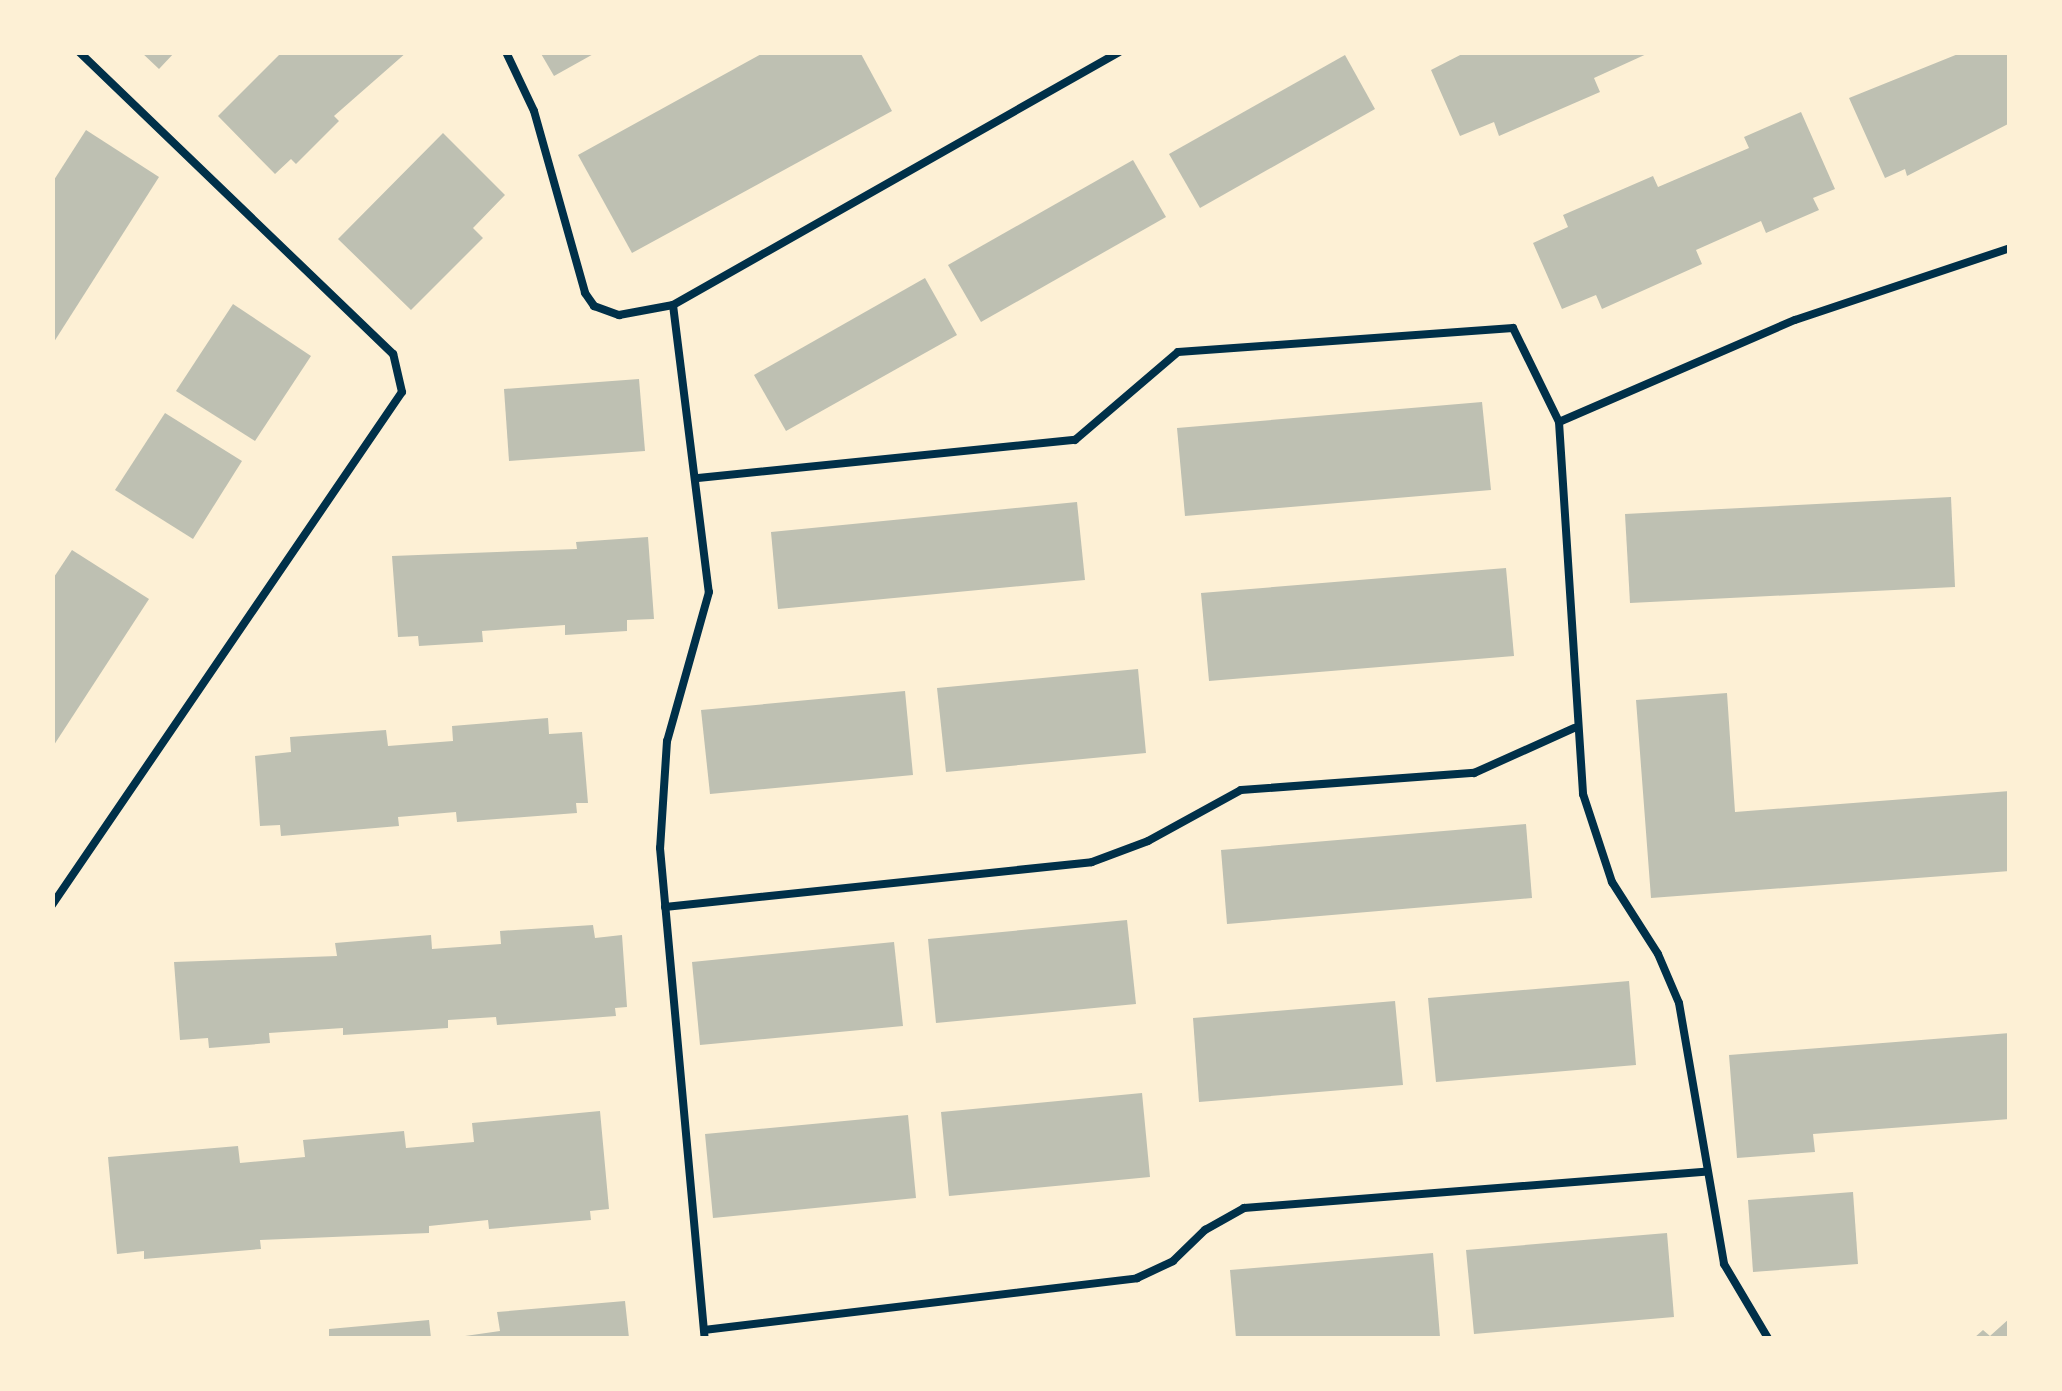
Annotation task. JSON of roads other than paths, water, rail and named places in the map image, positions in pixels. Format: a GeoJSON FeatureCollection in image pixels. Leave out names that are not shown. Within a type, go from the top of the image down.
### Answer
{"type":"FeatureCollection","features":[{"type":"Feature","properties":{"kind":"lane"},"geometry":{"type":"LineString","coordinates":[[52,905],[402,392],[393,354],[79,52]]}},
{"type":"Feature","properties":{"kind":"lane"},"geometry":{"type":"LineString","coordinates":[[506,52],[534,111],[584,293],[594,306],[618,315],[673,305],[1118,52]]}},
{"type":"Feature","properties":{"kind":"lane"},"geometry":{"type":"LineString","coordinates":[[1559,422],[1814,313],[2010,248]]}},
{"type":"Feature","properties":{"kind":"lane"},"geometry":{"type":"LineString","coordinates":[[673,305],[698,478],[709,592],[668,741],[660,848],[705,1334],[1137,1278],[1173,1261],[1205,1230],[1244,1208],[1705,1172]]}},
{"type":"Feature","properties":{"kind":"lane"},"geometry":{"type":"LineString","coordinates":[[698,478],[1075,440],[1178,352],[1513,328],[1559,422],[1574,728],[1583,794],[1601,853],[1679,1003],[1705,1172],[1724,1264],[1768,1338]]}},
{"type":"Feature","properties":{"kind":"lane"},"geometry":{"type":"LineString","coordinates":[[665,907],[1092,862],[1241,790],[1474,773],[1574,728]]}}]}
